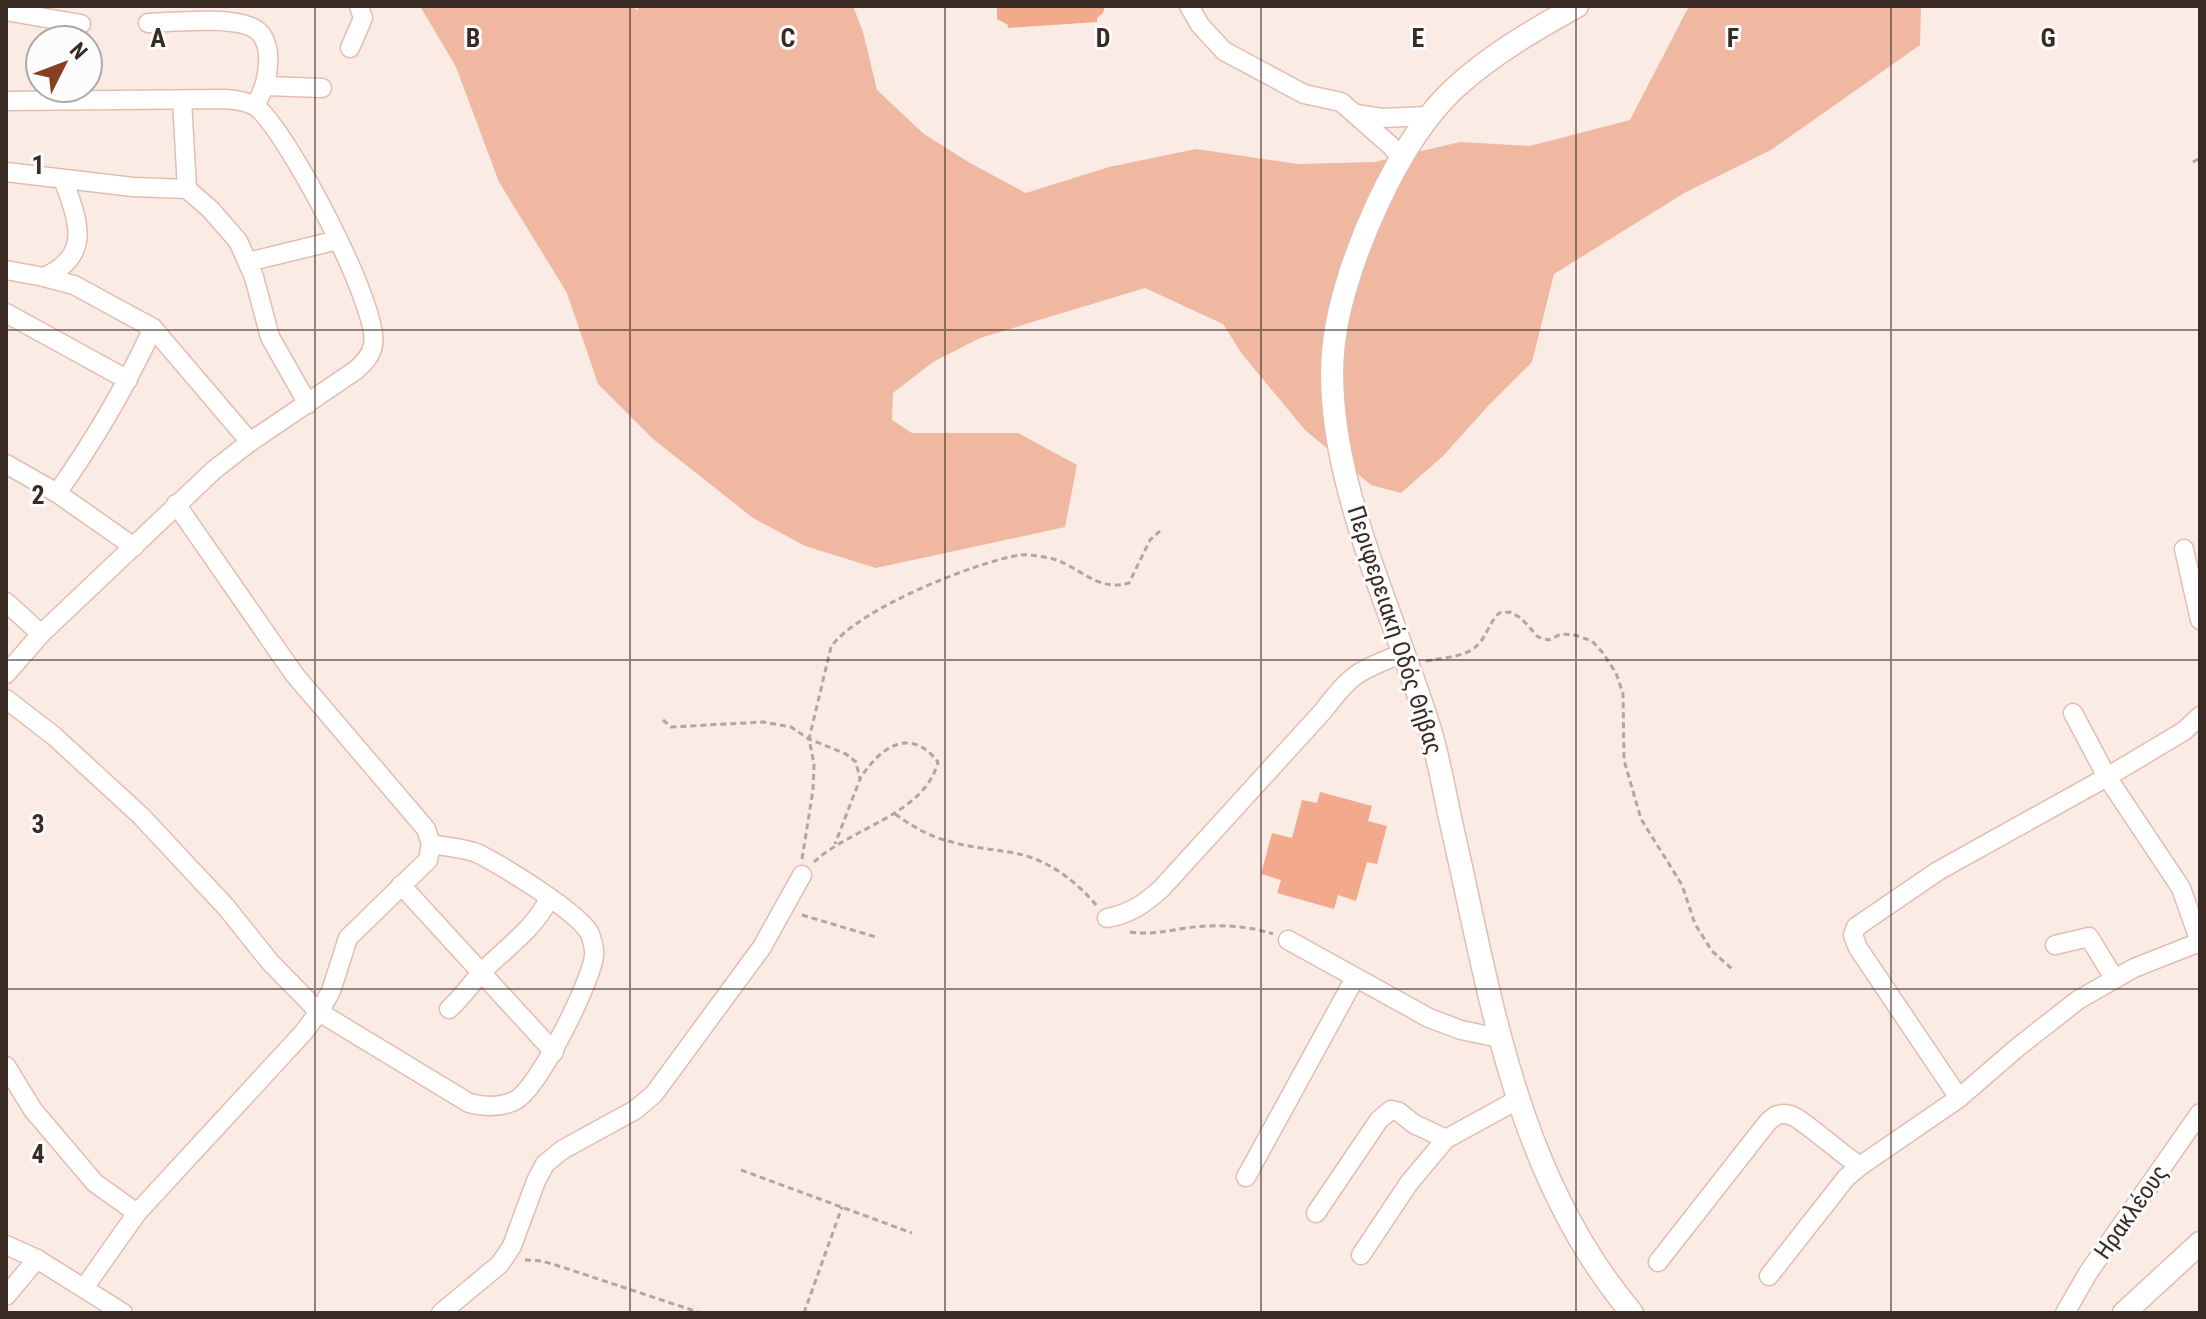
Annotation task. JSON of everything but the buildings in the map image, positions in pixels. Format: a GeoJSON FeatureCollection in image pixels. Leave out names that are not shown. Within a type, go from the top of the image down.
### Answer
{"type":"FeatureCollection","features":[{"type":"Feature","properties":{"kind":"main road","name":"Περιφερειακή Οδός Θήβας"},"geometry":{"type":"LineString","coordinates":[[1577,6],[1487,60],[1428,116],[1402,159],[1369,226],[1341,299],[1331,370],[1332,405],[1365,541],[1431,733],[1499,1038],[1517,1100],[1538,1159],[1560,1203],[1599,1267],[1632,1313]]}},
{"type":"Feature","properties":{"kind":"main road"},"geometry":{"type":"LineString","coordinates":[[2124,1313],[2200,1243]]}},
{"type":"Feature","properties":{"kind":"street"},"geometry":{"type":"LineString","coordinates":[[350,48],[363,18],[359,6]]}},
{"type":"Feature","properties":{"kind":"street"},"geometry":{"type":"LineString","coordinates":[[1189,6],[1200,25],[1224,51],[1304,94],[1341,102],[1402,159]]}},
{"type":"Feature","properties":{"kind":"street"},"geometry":{"type":"LineString","coordinates":[[6,8],[11,12],[81,24]]}},
{"type":"Feature","properties":{"kind":"street"},"geometry":{"type":"LineString","coordinates":[[148,23],[228,13],[258,30],[267,44],[269,67],[266,86],[255,106]]}},
{"type":"Feature","properties":{"kind":"street"},"geometry":{"type":"LineString","coordinates":[[266,86],[322,88]]}},
{"type":"Feature","properties":{"kind":"street"},"geometry":{"type":"LineString","coordinates":[[6,101],[226,99],[255,106],[299,167],[338,240],[357,278],[371,321],[374,344],[368,360],[356,370],[250,442],[176,504],[41,634],[6,674]]}},
{"type":"Feature","properties":{"kind":"street"},"geometry":{"type":"LineString","coordinates":[[182,100],[187,189]]}},
{"type":"Feature","properties":{"kind":"street"},"geometry":{"type":"LineString","coordinates":[[1356,114],[1382,118],[1428,116]]}},
{"type":"Feature","properties":{"kind":"street"},"geometry":{"type":"LineString","coordinates":[[6,172],[133,187],[187,189],[210,209],[238,241],[248,262],[270,337],[308,404]]}},
{"type":"Feature","properties":{"kind":"street"},"geometry":{"type":"LineString","coordinates":[[44,277],[66,264],[77,247],[76,216],[63,179]]}},
{"type":"Feature","properties":{"kind":"street"},"geometry":{"type":"LineString","coordinates":[[248,262],[338,240]]}},
{"type":"Feature","properties":{"kind":"street"},"geometry":{"type":"LineString","coordinates":[[6,290],[12,272],[44,277],[74,285],[153,328],[250,442]]}},
{"type":"Feature","properties":{"kind":"street"},"geometry":{"type":"LineString","coordinates":[[6,313],[128,380]]}},
{"type":"Feature","properties":{"kind":"street"},"geometry":{"type":"LineString","coordinates":[[57,493],[79,463],[128,380],[153,328]]}},
{"type":"Feature","properties":{"kind":"street"},"geometry":{"type":"LineString","coordinates":[[6,464],[57,493],[134,547]]}},
{"type":"Feature","properties":{"kind":"street"},"geometry":{"type":"LineString","coordinates":[[84,1288],[137,1213],[303,1033],[331,991],[348,938],[428,860],[431,844],[426,829],[407,805],[294,674],[176,504]]}},
{"type":"Feature","properties":{"kind":"street"},"geometry":{"type":"LineString","coordinates":[[2184,549],[2200,620]]}},
{"type":"Feature","properties":{"kind":"street"},"geometry":{"type":"LineString","coordinates":[[6,602],[41,634]]}},
{"type":"Feature","properties":{"kind":"street"},"geometry":{"type":"LineString","coordinates":[[1107,918],[1127,914],[1161,889],[1358,671],[1406,660]]}},
{"type":"Feature","properties":{"kind":"street"},"geometry":{"type":"LineString","coordinates":[[6,699],[54,736],[141,816],[226,907],[270,962],[319,1012],[469,1103],[483,1107],[497,1106],[517,1099],[531,1087],[554,1052],[595,954],[589,933],[572,915],[549,899],[477,853],[431,844]]}},
{"type":"Feature","properties":{"kind":"street"},"geometry":{"type":"LineString","coordinates":[[1769,1276],[1846,1178],[1860,1166],[1959,1098],[2043,1026],[2114,978],[2200,942],[2181,888],[2107,777],[2073,713]]}},
{"type":"Feature","properties":{"kind":"street"},"geometry":{"type":"LineString","coordinates":[[1959,1098],[1858,948],[1853,935],[1856,927],[1938,871],[2107,777],[2184,731],[2200,716]]}},
{"type":"Feature","properties":{"kind":"street"},"geometry":{"type":"LineString","coordinates":[[441,1313],[500,1264],[512,1246],[545,1164],[562,1150],[635,1110],[654,1094],[762,947],[802,875]]}},
{"type":"Feature","properties":{"kind":"street"},"geometry":{"type":"LineString","coordinates":[[401,885],[554,1052]]}},
{"type":"Feature","properties":{"kind":"street"},"geometry":{"type":"LineString","coordinates":[[449,1009],[466,994],[481,972],[539,918],[549,899]]}},
{"type":"Feature","properties":{"kind":"street"},"geometry":{"type":"LineString","coordinates":[[2055,945],[2089,937],[2114,978]]}},
{"type":"Feature","properties":{"kind":"street"},"geometry":{"type":"LineString","coordinates":[[1288,940],[1429,1018],[1461,1030],[1499,1038]]}},
{"type":"Feature","properties":{"kind":"street"},"geometry":{"type":"LineString","coordinates":[[1246,1177],[1355,978]]}},
{"type":"Feature","properties":{"kind":"street"},"geometry":{"type":"LineString","coordinates":[[6,1066],[33,1110],[95,1183],[137,1213]]}},
{"type":"Feature","properties":{"kind":"street"},"geometry":{"type":"LineString","coordinates":[[1361,1255],[1409,1183],[1446,1139],[1517,1100]]}},
{"type":"Feature","properties":{"kind":"street"},"geometry":{"type":"LineString","coordinates":[[1316,1213],[1379,1120],[1391,1110],[1446,1139]]}},
{"type":"Feature","properties":{"kind":"street","name":"Ηρακλέους"},"geometry":{"type":"LineString","coordinates":[[2065,1313],[2088,1273],[2200,1113]]}},
{"type":"Feature","properties":{"kind":"street"},"geometry":{"type":"LineString","coordinates":[[1658,1262],[1757,1134],[1776,1115],[1797,1117],[1843,1156],[1860,1166]]}},
{"type":"Feature","properties":{"kind":"street"},"geometry":{"type":"LineString","coordinates":[[6,1245],[37,1259],[123,1313]]}},
{"type":"Feature","properties":{"kind":"street"},"geometry":{"type":"LineString","coordinates":[[6,1296],[37,1259]]}},
{"type":"Feature","properties":{"kind":"path"},"geometry":{"type":"LineString","coordinates":[[2193,162],[2200,158]]}},
{"type":"Feature","properties":{"kind":"path"},"geometry":{"type":"LineString","coordinates":[[802,875],[805,831],[813,790],[814,764],[809,739],[831,647],[839,636],[877,609],[988,562],[1024,554],[1050,557],[1092,581],[1119,586],[1129,583],[1150,540],[1160,531]]}},
{"type":"Feature","properties":{"kind":"path"},"geometry":{"type":"LineString","coordinates":[[1406,660],[1463,655],[1475,649],[1484,638],[1489,623],[1499,613],[1510,612],[1521,618],[1538,637],[1549,640],[1561,634],[1575,635],[1592,641],[1616,673],[1623,694],[1624,760],[1641,819],[1682,885],[1695,924],[1712,951],[1732,969]]}},
{"type":"Feature","properties":{"kind":"path"},"geometry":{"type":"LineString","coordinates":[[663,720],[671,727],[763,722],[791,727],[809,739],[846,754],[856,762],[860,779]]}},
{"type":"Feature","properties":{"kind":"path"},"geometry":{"type":"LineString","coordinates":[[802,875],[835,844],[895,814],[923,791],[934,775],[938,762],[930,752],[920,744],[907,743],[879,753],[860,779],[835,844]]}},
{"type":"Feature","properties":{"kind":"path"},"geometry":{"type":"LineString","coordinates":[[895,814],[927,834],[948,841],[1022,855],[1047,864],[1085,892],[1107,918],[1124,931],[1142,934],[1188,928],[1253,927],[1288,940]]}},
{"type":"Feature","properties":{"kind":"path"},"geometry":{"type":"LineString","coordinates":[[783,910],[876,937]]}},
{"type":"Feature","properties":{"kind":"path"},"geometry":{"type":"LineString","coordinates":[[741,1170],[912,1233]]}},
{"type":"Feature","properties":{"kind":"path"},"geometry":{"type":"LineString","coordinates":[[804,1313],[842,1207]]}},
{"type":"Feature","properties":{"kind":"path"},"geometry":{"type":"LineString","coordinates":[[500,1264],[521,1260],[542,1261],[701,1313]]}},
{"type":"Feature","properties":{"kind":"shaded area"},"geometry":{"type":"Polygon","coordinates":[[[420,6],[630,6],[638,10],[638,6],[853,6],[863,32],[877,90],[924,134],[1026,193],[1109,167],[1196,149],[1298,164],[1375,162],[1460,142],[1530,146],[1630,120],[1689,6],[1921,6],[1920,45],[1771,150],[1686,192],[1554,274],[1532,362],[1443,456],[1401,493],[1371,485],[1305,430],[1242,354],[1223,324],[1145,288],[980,338],[933,362],[893,393],[892,420],[912,433],[1018,433],[1077,465],[1065,527],[876,568],[805,546],[753,518],[653,439],[598,384],[567,293],[499,182],[456,67],[420,6]]]}}]}
